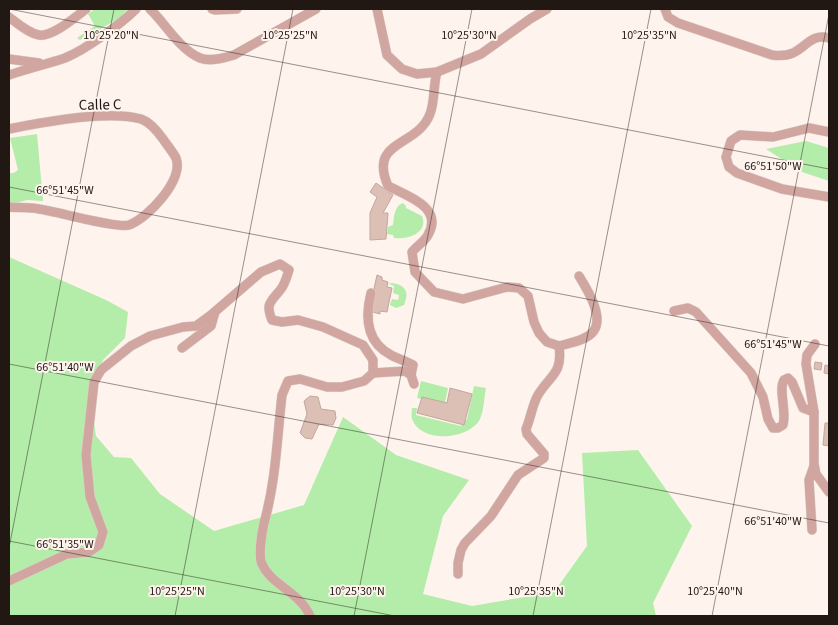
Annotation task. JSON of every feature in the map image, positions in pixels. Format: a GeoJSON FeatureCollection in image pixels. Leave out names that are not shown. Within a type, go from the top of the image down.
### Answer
{"type":"FeatureCollection","features":[{"type":"Feature","properties":{"kind":"street"},"geometry":{"type":"LineString","coordinates":[[9,17],[24,28],[39,35],[49,34],[86,9]]}},
{"type":"Feature","properties":{"kind":"street"},"geometry":{"type":"LineString","coordinates":[[9,75],[66,57],[107,33],[136,9]]}},
{"type":"Feature","properties":{"kind":"street"},"geometry":{"type":"LineString","coordinates":[[150,9],[160,18],[179,43],[200,58],[220,59],[234,55],[316,9]]}},
{"type":"Feature","properties":{"kind":"street"},"geometry":{"type":"LineString","coordinates":[[212,9],[238,9]]}},
{"type":"Feature","properties":{"kind":"street"},"geometry":{"type":"LineString","coordinates":[[377,9],[387,54],[402,69],[417,74],[437,72],[482,54],[547,9]]}},
{"type":"Feature","properties":{"kind":"street"},"geometry":{"type":"LineString","coordinates":[[665,9],[668,17],[678,23],[772,55],[792,53],[813,38],[829,38]]}},
{"type":"Feature","properties":{"kind":"street"},"geometry":{"type":"LineString","coordinates":[[9,59],[42,64]]}},
{"type":"Feature","properties":{"kind":"street"},"geometry":{"type":"LineString","coordinates":[[437,72],[430,114],[423,126],[393,147],[387,153],[382,164],[382,174],[388,186],[420,202],[431,213],[433,223],[427,237],[412,252],[415,272],[434,292],[464,299],[507,287],[519,288],[528,296],[534,322],[539,333],[547,342],[559,346],[576,342],[592,333],[596,324],[596,311],[590,294],[579,276]]}},
{"type":"Feature","properties":{"kind":"street","name":"Calle C"},"geometry":{"type":"LineString","coordinates":[[9,129],[37,123],[108,115],[142,119],[156,130],[176,159],[176,178],[164,197],[142,217],[128,226],[38,209],[9,207]]}},
{"type":"Feature","properties":{"kind":"street"},"geometry":{"type":"LineString","coordinates":[[829,132],[808,128],[773,137],[740,135],[731,141],[726,157],[729,167],[737,173],[782,189],[829,197]]}},
{"type":"Feature","properties":{"kind":"street"},"geometry":{"type":"LineString","coordinates":[[9,581],[67,554],[89,552],[99,545],[102,532],[90,497],[86,455],[94,382],[102,370],[131,346],[150,336],[183,327],[196,326],[262,272],[280,264],[289,270],[283,287],[271,300],[268,310],[272,320],[282,322],[298,320],[323,327],[364,346],[373,360],[372,372],[364,381],[342,387],[327,387],[300,379],[288,381],[282,395],[272,496],[262,533],[261,563],[275,580],[303,602],[310,616]]}},
{"type":"Feature","properties":{"kind":"street"},"geometry":{"type":"LineString","coordinates":[[371,293],[367,320],[369,332],[385,351],[412,365],[412,379],[405,371],[372,372]]}},
{"type":"Feature","properties":{"kind":"street"},"geometry":{"type":"LineString","coordinates":[[674,311],[688,308],[696,312],[751,374],[763,398],[770,425],[773,428],[783,425],[784,404],[782,387],[784,380],[788,378],[792,382],[803,408],[814,412]]}},
{"type":"Feature","properties":{"kind":"street"},"geometry":{"type":"LineString","coordinates":[[182,348],[211,326],[215,312]]}},
{"type":"Feature","properties":{"kind":"street"},"geometry":{"type":"LineString","coordinates":[[815,344],[806,355],[814,412],[814,464],[816,474],[829,492]]}},
{"type":"Feature","properties":{"kind":"street"},"geometry":{"type":"LineString","coordinates":[[458,574],[460,550],[465,543],[491,516],[518,475],[544,458],[544,454],[527,434],[526,429],[537,397],[556,373],[561,358],[559,346]]}},
{"type":"Feature","properties":{"kind":"street"},"geometry":{"type":"LineString","coordinates":[[812,530],[809,480],[814,464]]}},
{"type":"Feature","properties":{"kind":"green space"},"geometry":{"type":"Polygon","coordinates":[[[95,9],[128,9],[118,19],[80,40],[77,38],[95,26],[88,14],[95,9]]]}},
{"type":"Feature","properties":{"kind":"green space"},"geometry":{"type":"Polygon","coordinates":[[[37,134],[43,201],[27,200],[9,205],[9,173],[14,173],[18,170],[10,138],[37,134]]]}},
{"type":"Feature","properties":{"kind":"green space"},"geometry":{"type":"Polygon","coordinates":[[[806,141],[829,148],[829,181],[802,172],[766,149],[806,141]]]}},
{"type":"Feature","properties":{"kind":"green space"},"geometry":{"type":"Polygon","coordinates":[[[403,203],[406,208],[422,216],[422,227],[416,234],[405,238],[394,238],[393,235],[387,234],[388,227],[393,225],[396,209],[403,203]]]}},
{"type":"Feature","properties":{"kind":"green space"},"geometry":{"type":"Polygon","coordinates":[[[9,257],[106,300],[128,312],[125,338],[103,360],[89,389],[96,436],[114,457],[131,458],[160,494],[214,531],[304,505],[343,417],[396,455],[469,480],[443,516],[423,594],[472,606],[554,592],[587,546],[582,453],[638,450],[692,526],[653,603],[656,616],[9,616],[9,257]]]}},
{"type":"Feature","properties":{"kind":"green space"},"geometry":{"type":"Polygon","coordinates":[[[389,284],[400,285],[405,289],[406,300],[404,305],[396,308],[390,305],[392,299],[398,300],[399,295],[393,293],[394,286],[389,284]]]}},
{"type":"Feature","properties":{"kind":"green space"},"geometry":{"type":"Polygon","coordinates":[[[421,381],[448,388],[445,403],[422,397],[421,399],[417,398],[421,381]]]}},
{"type":"Feature","properties":{"kind":"green space"},"geometry":{"type":"Polygon","coordinates":[[[474,386],[486,388],[483,408],[480,419],[466,431],[456,435],[435,436],[417,427],[412,419],[412,408],[417,408],[416,415],[461,426],[467,419],[474,386]]]}},
{"type":"Feature","properties":{"kind":"building"},"geometry":{"type":"Polygon","coordinates":[[[376,183],[393,195],[383,213],[388,213],[386,239],[370,240],[370,213],[377,197],[370,192],[376,183]]]}},
{"type":"Feature","properties":{"kind":"building"},"geometry":{"type":"Polygon","coordinates":[[[377,275],[382,277],[382,280],[388,282],[387,287],[392,288],[387,312],[380,311],[380,314],[369,311],[377,275]]]}},
{"type":"Feature","properties":{"kind":"building"},"geometry":{"type":"Polygon","coordinates":[[[815,362],[822,363],[821,370],[814,369],[815,362]]]}},
{"type":"Feature","properties":{"kind":"building"},"geometry":{"type":"Polygon","coordinates":[[[825,365],[829,366],[829,374],[824,373],[825,365]]]}},
{"type":"Feature","properties":{"kind":"building"},"geometry":{"type":"Polygon","coordinates":[[[450,388],[472,394],[464,425],[417,413],[422,397],[447,403],[450,388]]]}},
{"type":"Feature","properties":{"kind":"building"},"geometry":{"type":"Polygon","coordinates":[[[310,396],[318,397],[321,409],[335,411],[336,418],[333,425],[319,424],[312,439],[305,438],[300,433],[307,414],[304,401],[310,396]]]}},
{"type":"Feature","properties":{"kind":"building"},"geometry":{"type":"Polygon","coordinates":[[[825,423],[829,423],[829,446],[823,445],[825,423]]]}}]}
